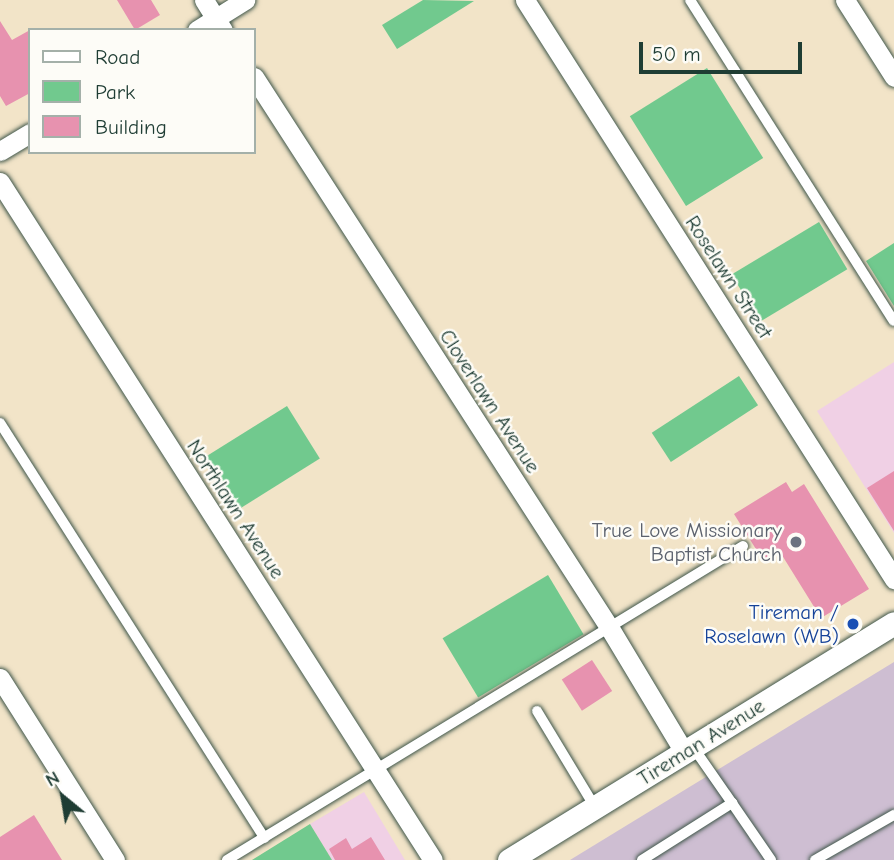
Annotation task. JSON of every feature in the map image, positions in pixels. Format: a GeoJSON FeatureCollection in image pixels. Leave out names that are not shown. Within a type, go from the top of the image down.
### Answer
{"type":"FeatureCollection","features":[{"type":"Feature","properties":{"kind":"street"},"geometry":{"type":"LineString","coordinates":[[204,0],[220,24],[245,0]]}},
{"type":"Feature","properties":{"kind":"street","name":"Roselawn Street"},"geometry":{"type":"LineString","coordinates":[[525,0],[894,579]]}},
{"type":"Feature","properties":{"kind":"street"},"geometry":{"type":"LineString","coordinates":[[845,0],[894,77]]}},
{"type":"Feature","properties":{"kind":"street","name":"Cloverlawn Avenue"},"geometry":{"type":"LineString","coordinates":[[256,80],[689,750]]}},
{"type":"Feature","properties":{"kind":"street"},"geometry":{"type":"LineString","coordinates":[[0,151],[28,134]]}},
{"type":"Feature","properties":{"kind":"street","name":"Northlawn Avenue"},"geometry":{"type":"LineString","coordinates":[[0,182],[433,860]]}},
{"type":"Feature","properties":{"kind":"street","name":"Tireman Avenue"},"geometry":{"type":"LineString","coordinates":[[525,856],[595,807],[894,623]]}},
{"type":"Feature","properties":{"kind":"street"},"geometry":{"type":"LineString","coordinates":[[0,678],[115,860]]}},
{"type":"Feature","properties":{"kind":"lane"},"geometry":{"type":"LineString","coordinates":[[690,0],[894,321]]}},
{"type":"Feature","properties":{"kind":"lane"},"geometry":{"type":"LineString","coordinates":[[0,423],[264,838]]}},
{"type":"Feature","properties":{"kind":"lane"},"geometry":{"type":"LineString","coordinates":[[228,860],[743,546]]}},
{"type":"Feature","properties":{"kind":"lane"},"geometry":{"type":"LineString","coordinates":[[537,711],[595,807]]}},
{"type":"Feature","properties":{"kind":"lane"},"geometry":{"type":"LineString","coordinates":[[689,750],[732,803],[771,860]]}},
{"type":"Feature","properties":{"kind":"lane"},"geometry":{"type":"LineString","coordinates":[[642,860],[732,803]]}},
{"type":"Feature","properties":{"kind":"lane"},"geometry":{"type":"LineString","coordinates":[[816,860],[894,815]]}},
{"type":"Feature","properties":{"kind":"shaded area"},"geometry":{"type":"Polygon","coordinates":[[[894,362],[894,533],[817,411],[894,362]]]}},
{"type":"Feature","properties":{"kind":"shaded area"},"geometry":{"type":"Polygon","coordinates":[[[894,662],[894,860],[570,860],[894,662]]]}},
{"type":"Feature","properties":{"kind":"shaded area"},"geometry":{"type":"Polygon","coordinates":[[[364,792],[405,860],[332,860],[310,824],[364,792]]]}},
{"type":"Feature","properties":{"kind":"green space"},"geometry":{"type":"Polygon","coordinates":[[[423,0],[474,1],[397,49],[382,25],[423,0]]]}},
{"type":"Feature","properties":{"kind":"green space"},"geometry":{"type":"Polygon","coordinates":[[[707,68],[763,158],[686,206],[630,116],[707,68]]]}},
{"type":"Feature","properties":{"kind":"green space"},"geometry":{"type":"Polygon","coordinates":[[[819,222],[847,269],[760,322],[732,275],[819,222]]]}},
{"type":"Feature","properties":{"kind":"green space"},"geometry":{"type":"Polygon","coordinates":[[[894,243],[894,306],[866,261],[894,243]]]}},
{"type":"Feature","properties":{"kind":"green space"},"geometry":{"type":"Polygon","coordinates":[[[739,376],[758,405],[671,462],[652,433],[739,376]]]}},
{"type":"Feature","properties":{"kind":"green space"},"geometry":{"type":"Polygon","coordinates":[[[287,406],[320,459],[238,509],[206,457],[287,406]]]}},
{"type":"Feature","properties":{"kind":"green space"},"geometry":{"type":"Polygon","coordinates":[[[548,575],[584,634],[478,697],[443,638],[548,575]]]}},
{"type":"Feature","properties":{"kind":"green space"},"geometry":{"type":"Polygon","coordinates":[[[310,824],[332,860],[252,860],[310,824]]]}},
{"type":"Feature","properties":{"kind":"building"},"geometry":{"type":"Polygon","coordinates":[[[117,0],[151,0],[160,15],[134,28],[117,0]]]}},
{"type":"Feature","properties":{"kind":"building"},"geometry":{"type":"Polygon","coordinates":[[[0,21],[12,40],[28,31],[28,94],[6,106],[0,96],[0,21]]]}},
{"type":"Feature","properties":{"kind":"building"},"geometry":{"type":"Polygon","coordinates":[[[894,471],[894,531],[867,488],[894,471]]]}},
{"type":"Feature","properties":{"kind":"building","name":"True Love Missionary Baptist Church"},"geometry":{"type":"Polygon","coordinates":[[[786,482],[792,492],[804,484],[869,589],[821,618],[780,552],[764,562],[734,514],[786,482]]]}},
{"type":"Feature","properties":{"kind":"building"},"geometry":{"type":"Polygon","coordinates":[[[592,660],[612,691],[582,711],[562,680],[592,660]]]}},
{"type":"Feature","properties":{"kind":"building"},"geometry":{"type":"Polygon","coordinates":[[[34,815],[62,860],[0,860],[0,837],[34,815]]]}},
{"type":"Feature","properties":{"kind":"building"},"geometry":{"type":"Polygon","coordinates":[[[371,837],[385,860],[335,860],[329,849],[346,838],[352,849],[371,837]]]}},
{"type":"Feature","properties":{"kind":"place","name":"True Love Missionary Baptist Church"},"geometry":{"type":"Point","coordinates":[796,542]}},
{"type":"Feature","properties":{"kind":"place","name":"Tireman / Roselawn (WB)"},"geometry":{"type":"Point","coordinates":[853,624]}}]}
